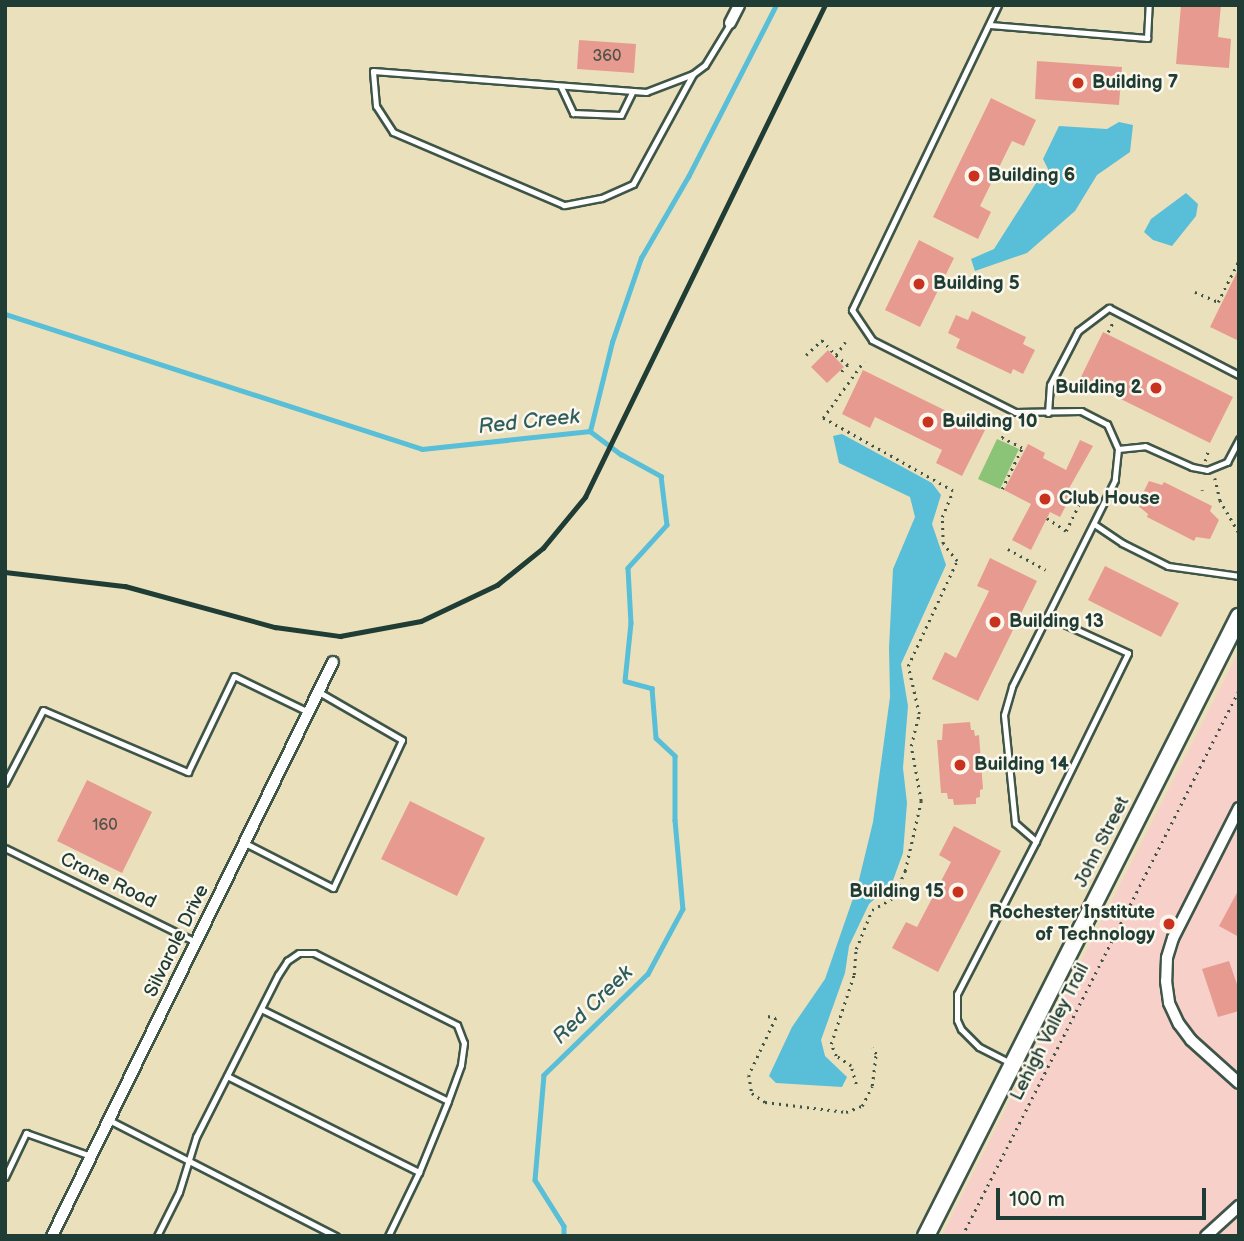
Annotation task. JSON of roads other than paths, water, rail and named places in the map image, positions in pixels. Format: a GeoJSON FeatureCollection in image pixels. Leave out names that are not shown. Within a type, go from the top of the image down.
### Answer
{"type":"FeatureCollection","features":[{"type":"Feature","properties":{"kind":"street"},"geometry":{"type":"LineString","coordinates":[[730,23],[739,5]]}},
{"type":"Feature","properties":{"kind":"street","name":"John Street"},"geometry":{"type":"LineString","coordinates":[[926,1236],[1239,617]]}},
{"type":"Feature","properties":{"kind":"street","name":"Silvarole Drive"},"geometry":{"type":"LineString","coordinates":[[52,1236],[333,662]]}},
{"type":"Feature","properties":{"kind":"street"},"geometry":{"type":"LineString","coordinates":[[1239,808],[1173,938],[1167,958],[1166,981],[1169,1003],[1191,1041],[1239,1083]]}},
{"type":"Feature","properties":{"kind":"street"},"geometry":{"type":"LineString","coordinates":[[1206,1236],[1239,1206]]}},
{"type":"Feature","properties":{"kind":"lane"},"geometry":{"type":"LineString","coordinates":[[999,5],[852,310],[872,340],[1014,412],[1081,411],[1107,424],[1118,449],[1115,480],[1012,687],[1004,715],[1015,823],[1036,841]]}},
{"type":"Feature","properties":{"kind":"lane"},"geometry":{"type":"LineString","coordinates":[[990,25],[1147,38],[1149,5]]}},
{"type":"Feature","properties":{"kind":"lane"},"geometry":{"type":"LineString","coordinates":[[693,74],[633,184],[601,198],[564,205],[393,132],[376,106],[373,71],[632,92],[659,88],[693,74],[705,65],[730,23]]}},
{"type":"Feature","properties":{"kind":"lane"},"geometry":{"type":"LineString","coordinates":[[561,87],[573,113],[621,115],[632,92]]}},
{"type":"Feature","properties":{"kind":"lane"},"geometry":{"type":"LineString","coordinates":[[1048,413],[1050,385],[1078,331],[1109,308],[1239,375]]}},
{"type":"Feature","properties":{"kind":"lane"},"geometry":{"type":"LineString","coordinates":[[1118,449],[1145,446],[1192,467],[1207,470],[1227,462],[1239,439]]}},
{"type":"Feature","properties":{"kind":"lane"},"geometry":{"type":"LineString","coordinates":[[1094,524],[1122,543],[1168,566],[1239,576]]}},
{"type":"Feature","properties":{"kind":"lane"},"geometry":{"type":"LineString","coordinates":[[1013,1065],[979,1047],[961,1029],[957,1020],[957,994],[1128,653],[1049,617]]}},
{"type":"Feature","properties":{"kind":"lane"},"geometry":{"type":"LineString","coordinates":[[5,783],[43,710],[188,772],[234,676],[307,712]]}},
{"type":"Feature","properties":{"kind":"lane"},"geometry":{"type":"LineString","coordinates":[[245,843],[333,888],[402,740],[319,692]]}},
{"type":"Feature","properties":{"kind":"lane","name":"Crane Road"},"geometry":{"type":"LineString","coordinates":[[5,848],[196,942]]}},
{"type":"Feature","properties":{"kind":"lane"},"geometry":{"type":"LineString","coordinates":[[157,1236],[179,1192],[186,1160],[227,1076],[287,961],[299,953],[314,953],[457,1025],[464,1043],[461,1065],[448,1101],[419,1172],[388,1236]]}},
{"type":"Feature","properties":{"kind":"lane"},"geometry":{"type":"LineString","coordinates":[[261,1009],[448,1101]]}},
{"type":"Feature","properties":{"kind":"lane"},"geometry":{"type":"LineString","coordinates":[[227,1076],[419,1172]]}},
{"type":"Feature","properties":{"kind":"lane"},"geometry":{"type":"LineString","coordinates":[[109,1120],[336,1236]]}},
{"type":"Feature","properties":{"kind":"lane"},"geometry":{"type":"LineString","coordinates":[[5,1177],[26,1133],[91,1156]]}},
{"type":"Feature","properties":{"kind":"water"},"geometry":{"type":"Polygon","coordinates":[[[1119,122],[1133,125],[1130,152],[1097,175],[1075,211],[1027,253],[975,271],[971,259],[994,249],[1038,180],[1048,183],[1052,177],[1043,159],[1059,126],[1107,129],[1119,122]]]}},
{"type":"Feature","properties":{"kind":"water"},"geometry":{"type":"Polygon","coordinates":[[[1186,193],[1198,204],[1196,216],[1172,246],[1153,240],[1144,232],[1151,219],[1186,193]]]}},
{"type":"Feature","properties":{"kind":"water"},"geometry":{"type":"Polygon","coordinates":[[[842,434],[932,483],[941,495],[932,524],[946,565],[901,664],[908,706],[903,768],[907,803],[903,853],[892,883],[869,904],[849,946],[845,973],[821,1040],[825,1056],[847,1077],[842,1087],[776,1083],[769,1076],[792,1027],[825,979],[858,884],[873,822],[890,697],[889,648],[893,569],[915,517],[910,497],[839,463],[833,436],[842,434]]]}},
{"type":"Feature","properties":{"kind":"waterway"},"geometry":{"type":"LineString","coordinates":[[590,431],[612,342],[641,258],[688,177],[776,5]]}},
{"type":"Feature","properties":{"kind":"waterway","name":"Red Creek"},"geometry":{"type":"LineString","coordinates":[[5,314],[422,449],[590,431],[621,454],[661,476],[667,525],[628,568],[631,623],[625,681],[652,688],[656,738],[675,756],[675,820],[683,909],[648,974],[544,1075],[535,1180],[564,1226],[564,1236]]}},
{"type":"Feature","properties":{"kind":"railway"},"geometry":{"type":"LineString","coordinates":[[5,572],[125,586],[275,627],[340,636],[421,621],[497,585],[543,548],[585,497],[825,5]]}},
{"type":"Feature","properties":{"kind":"place","name":"Building 7"},"geometry":{"type":"Point","coordinates":[1078,83]}},
{"type":"Feature","properties":{"kind":"place","name":"Building 6"},"geometry":{"type":"Point","coordinates":[974,176]}},
{"type":"Feature","properties":{"kind":"place","name":"Building 5"},"geometry":{"type":"Point","coordinates":[919,284]}},
{"type":"Feature","properties":{"kind":"place","name":"Building 2"},"geometry":{"type":"Point","coordinates":[1156,388]}},
{"type":"Feature","properties":{"kind":"place","name":"Building 10"},"geometry":{"type":"Point","coordinates":[928,422]}},
{"type":"Feature","properties":{"kind":"place","name":"Club House"},"geometry":{"type":"Point","coordinates":[1045,499]}},
{"type":"Feature","properties":{"kind":"place","name":"Building 13"},"geometry":{"type":"Point","coordinates":[995,622]}},
{"type":"Feature","properties":{"kind":"place","name":"Building 14"},"geometry":{"type":"Point","coordinates":[960,765]}},
{"type":"Feature","properties":{"kind":"place","name":"Building 15"},"geometry":{"type":"Point","coordinates":[958,892]}},
{"type":"Feature","properties":{"kind":"place","name":"Rochester Institute of Technology"},"geometry":{"type":"Point","coordinates":[1169,924]}}]}
